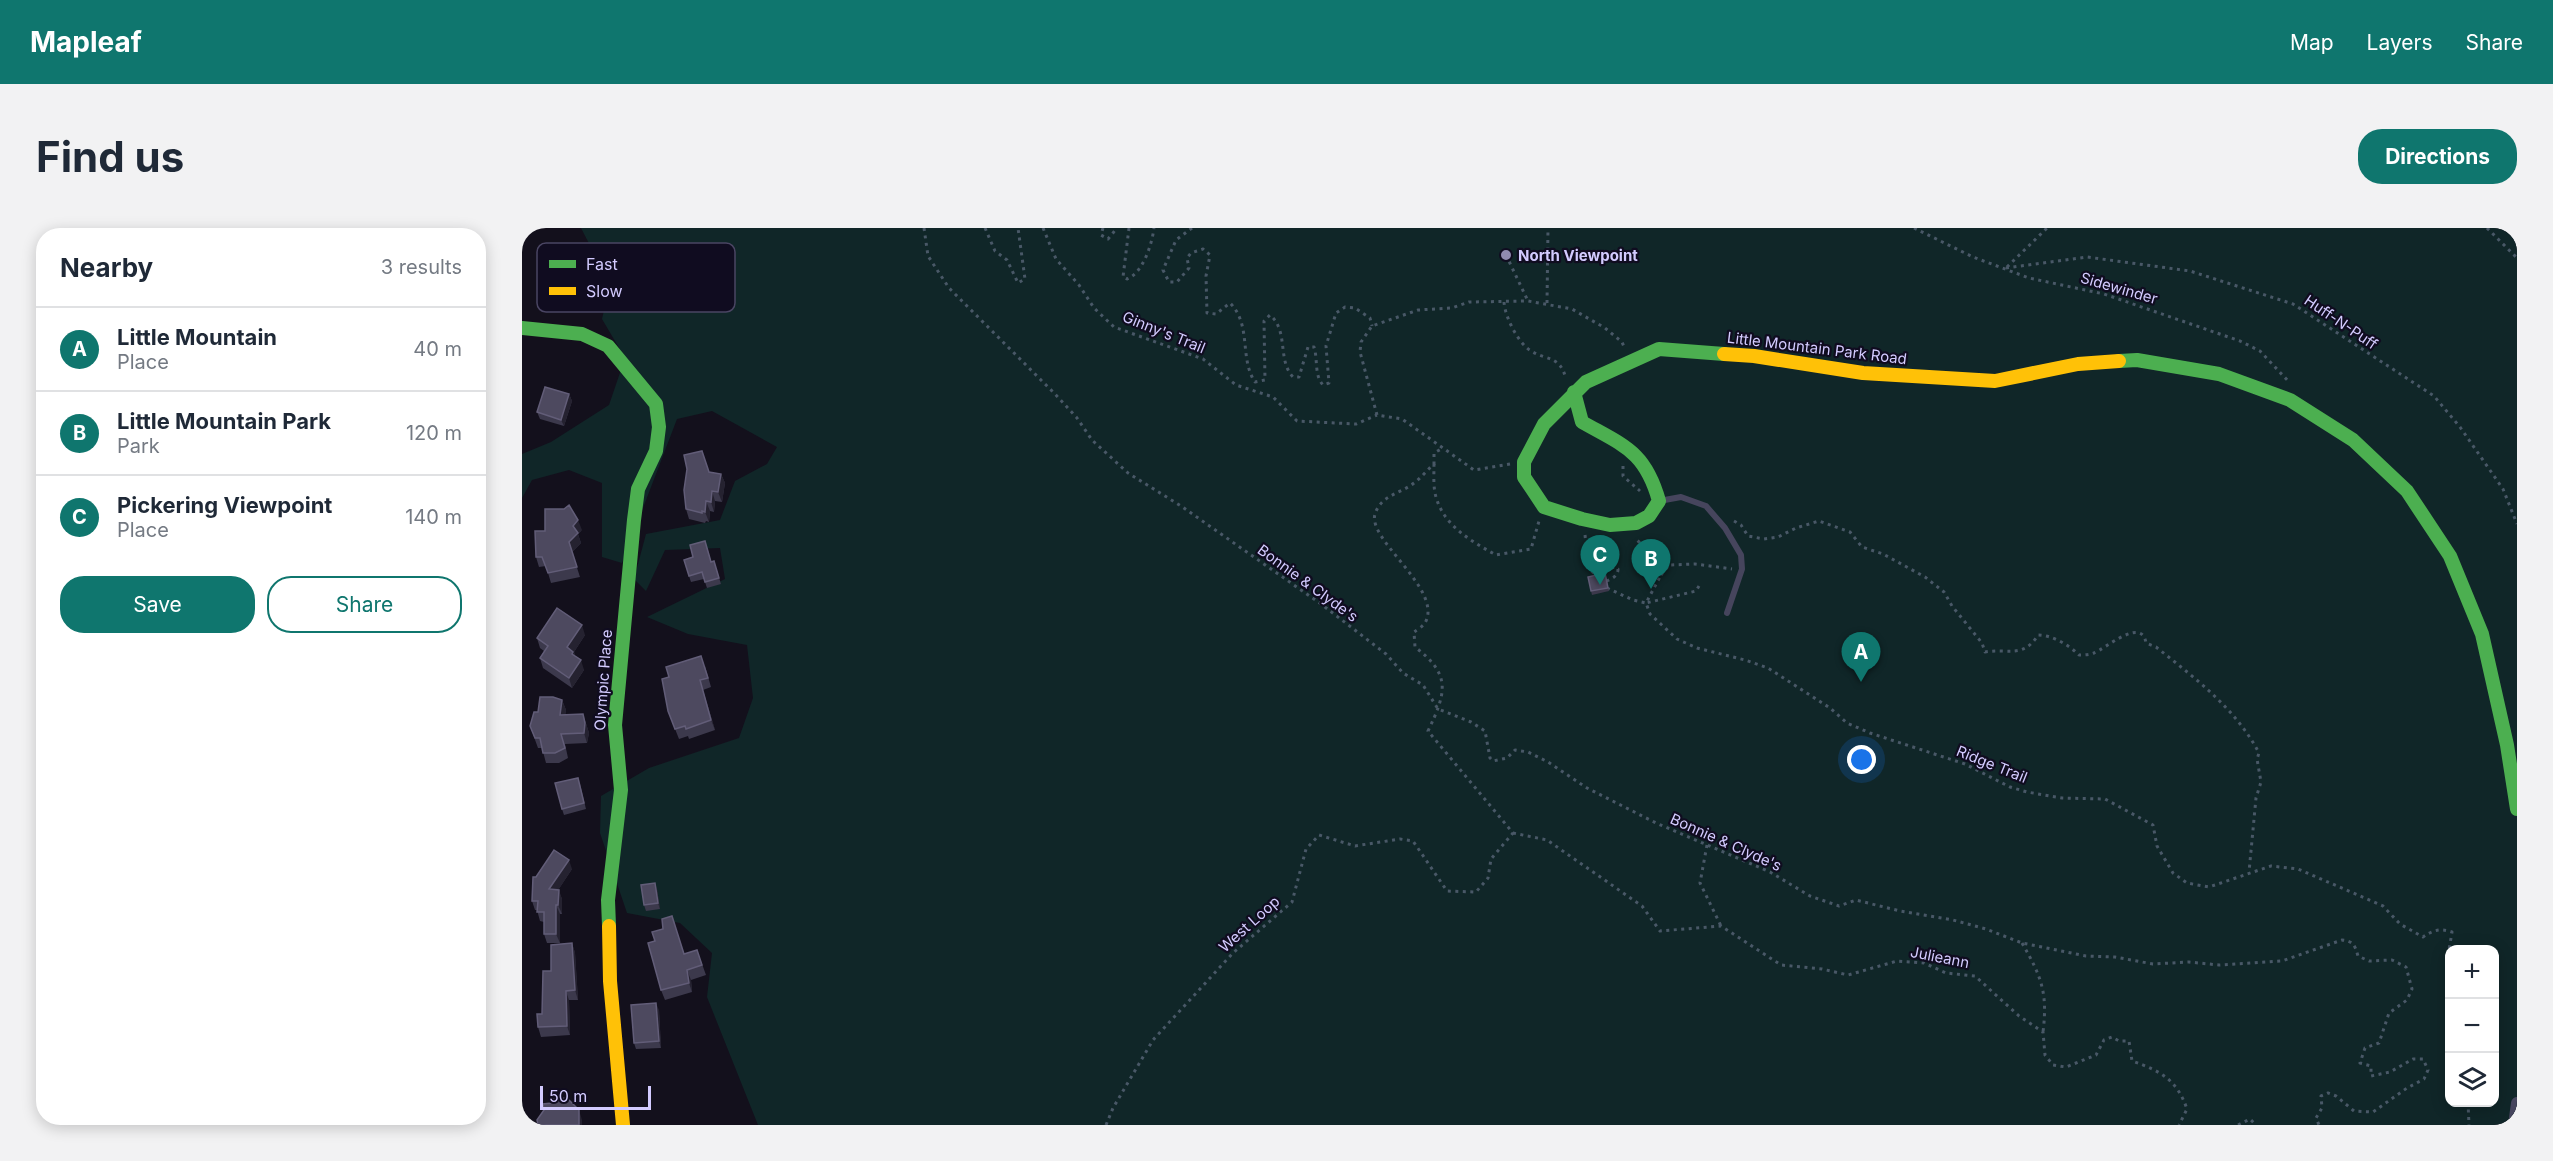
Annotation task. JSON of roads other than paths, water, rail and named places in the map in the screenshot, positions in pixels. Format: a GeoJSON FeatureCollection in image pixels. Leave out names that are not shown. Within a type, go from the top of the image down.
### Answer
{"type":"FeatureCollection","features":[{"type":"Feature","properties":{"kind":"street","name":"Olympic Place"},"geometry":{"type":"LineString","coordinates":[[522,328],[582,334],[608,346],[656,404],[659,427],[656,451],[638,489],[615,725],[621,790],[608,900],[610,981],[623,1125]]}},
{"type":"Feature","properties":{"kind":"street","name":"Little Mountain Park Road"},"geometry":{"type":"LineString","coordinates":[[1659,501],[1649,516],[1624,526],[1544,507],[1524,477],[1524,462],[1544,424],[1574,392],[1602,373],[1632,362],[1659,348],[1754,356],[1863,373],[1995,381],[2078,364],[2137,360],[2219,374],[2290,400],[2353,440],[2407,491],[2450,556],[2482,634],[2507,745],[2517,808]]}},
{"type":"Feature","properties":{"kind":"street"},"geometry":{"type":"LineString","coordinates":[[1574,392],[1582,422],[1631,450],[1652,477],[1659,501]]}},
{"type":"Feature","properties":{"kind":"street"},"geometry":{"type":"LineString","coordinates":[[2514,1125],[2517,1103]]}},
{"type":"Feature","properties":{"kind":"lane"},"geometry":{"type":"LineString","coordinates":[[1659,501],[1681,497],[1706,506],[1725,528],[1741,555],[1742,569],[1727,613]]}},
{"type":"Feature","properties":{"kind":"place","name":"North Viewpoint"},"geometry":{"type":"Point","coordinates":[1506,255]}},
{"type":"Feature","properties":{"kind":"place","name":"Pickering Viewpoint"},"geometry":{"type":"Point","coordinates":[1600,585]}},
{"type":"Feature","properties":{"kind":"place","name":"Little Mountain Park"},"geometry":{"type":"Point","coordinates":[1651,589]}},
{"type":"Feature","properties":{"kind":"place","name":"Little Mountain"},"geometry":{"type":"Point","coordinates":[1861,682]}}]}
